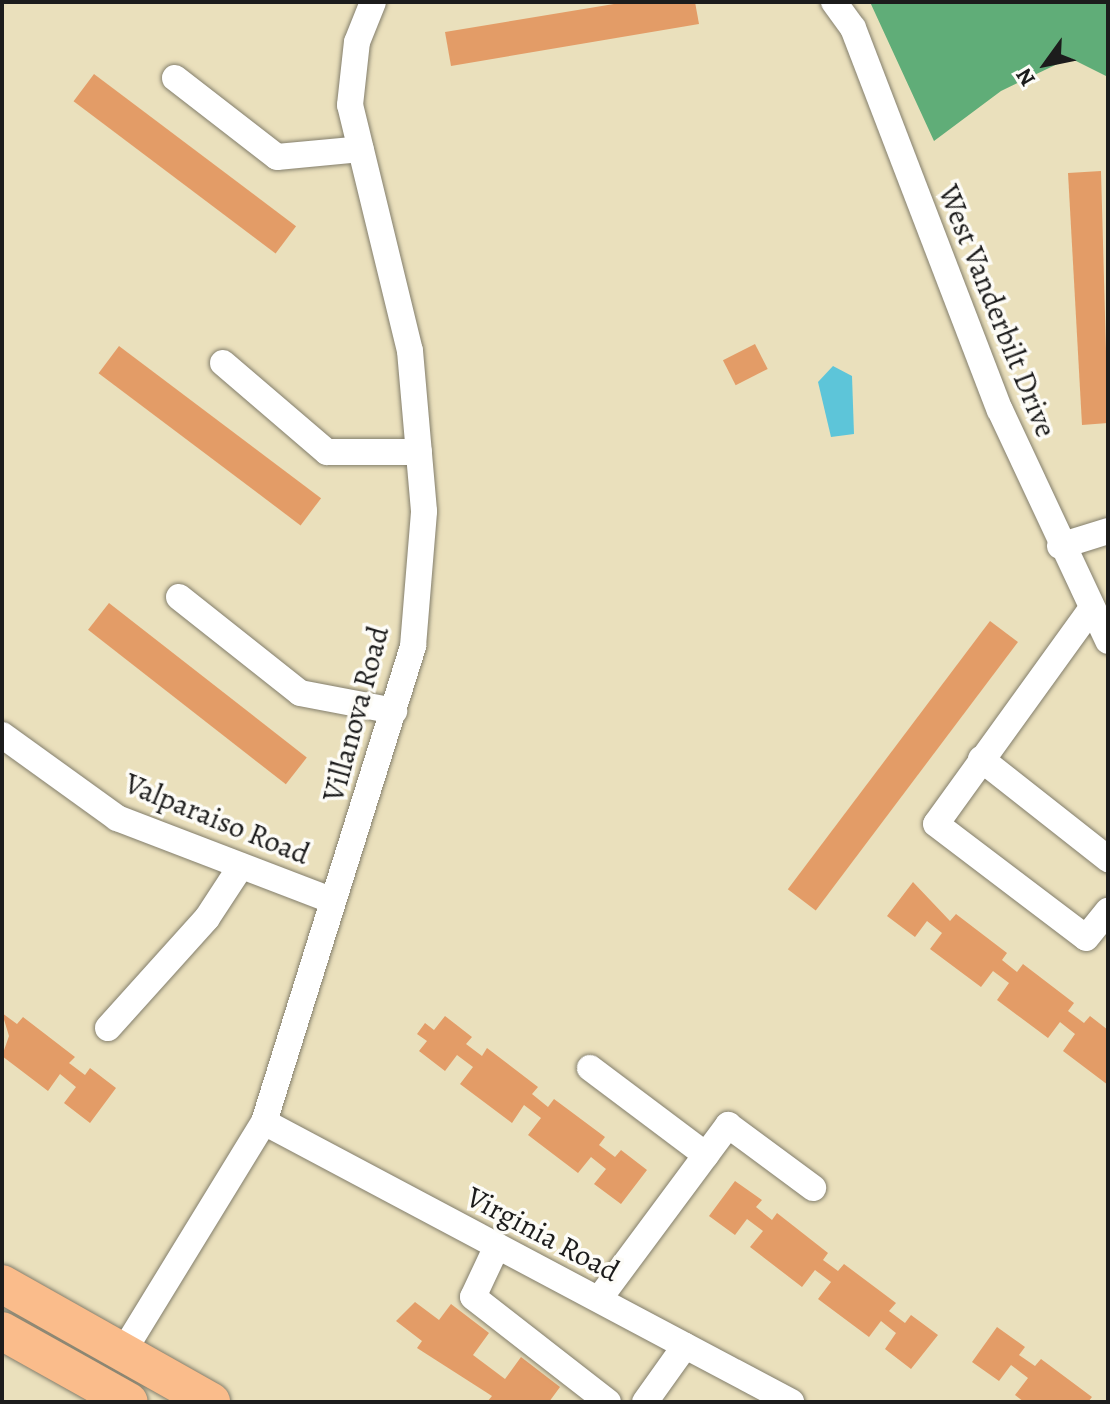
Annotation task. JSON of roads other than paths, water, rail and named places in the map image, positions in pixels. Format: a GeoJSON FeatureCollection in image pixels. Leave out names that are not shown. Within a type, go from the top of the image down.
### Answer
{"type":"FeatureCollection","features":[{"type":"Feature","properties":{"kind":"highway"},"geometry":{"type":"LineString","coordinates":[[2,1284],[211,1402]]}},
{"type":"Feature","properties":{"kind":"highway"},"geometry":{"type":"LineString","coordinates":[[2,1331],[129,1402]]}},
{"type":"Feature","properties":{"kind":"street","name":"Villanova Road"},"geometry":{"type":"LineString","coordinates":[[123,1352],[264,1122],[413,646],[424,511],[410,351],[350,105],[357,42],[373,2]]}},
{"type":"Feature","properties":{"kind":"street","name":"West Vanderbilt Drive"},"geometry":{"type":"LineString","coordinates":[[834,2],[853,28],[1060,546],[1089,612],[1108,641]]}},
{"type":"Feature","properties":{"kind":"street"},"geometry":{"type":"LineString","coordinates":[[175,78],[277,157],[361,149]]}},
{"type":"Feature","properties":{"kind":"street"},"geometry":{"type":"LineString","coordinates":[[223,363],[327,452],[419,452]]}},
{"type":"Feature","properties":{"kind":"street"},"geometry":{"type":"LineString","coordinates":[[1060,546],[1108,531]]}},
{"type":"Feature","properties":{"kind":"street"},"geometry":{"type":"LineString","coordinates":[[179,597],[300,693],[394,711]]}},
{"type":"Feature","properties":{"kind":"street"},"geometry":{"type":"LineString","coordinates":[[1089,612],[936,824],[1086,938],[1108,911]]}},
{"type":"Feature","properties":{"kind":"street","name":"Valparaiso Road"},"geometry":{"type":"LineString","coordinates":[[2,735],[117,818],[333,901]]}},
{"type":"Feature","properties":{"kind":"street"},"geometry":{"type":"LineString","coordinates":[[981,759],[1108,859]]}},
{"type":"Feature","properties":{"kind":"street"},"geometry":{"type":"LineString","coordinates":[[108,1028],[207,918],[241,866]]}},
{"type":"Feature","properties":{"kind":"street"},"geometry":{"type":"LineString","coordinates":[[590,1068],[706,1155]]}},
{"type":"Feature","properties":{"kind":"street","name":"Virginia Road"},"geometry":{"type":"LineString","coordinates":[[264,1122],[791,1402]]}},
{"type":"Feature","properties":{"kind":"street"},"geometry":{"type":"LineString","coordinates":[[599,1299],[728,1125],[813,1188]]}},
{"type":"Feature","properties":{"kind":"street"},"geometry":{"type":"LineString","coordinates":[[497,1246],[473,1297],[608,1402]]}},
{"type":"Feature","properties":{"kind":"street"},"geometry":{"type":"LineString","coordinates":[[645,1402],[685,1346]]}},
{"type":"Feature","properties":{"kind":"water"},"geometry":{"type":"Polygon","coordinates":[[[833,366],[852,376],[854,434],[831,437],[818,382],[833,366]]]}}]}
